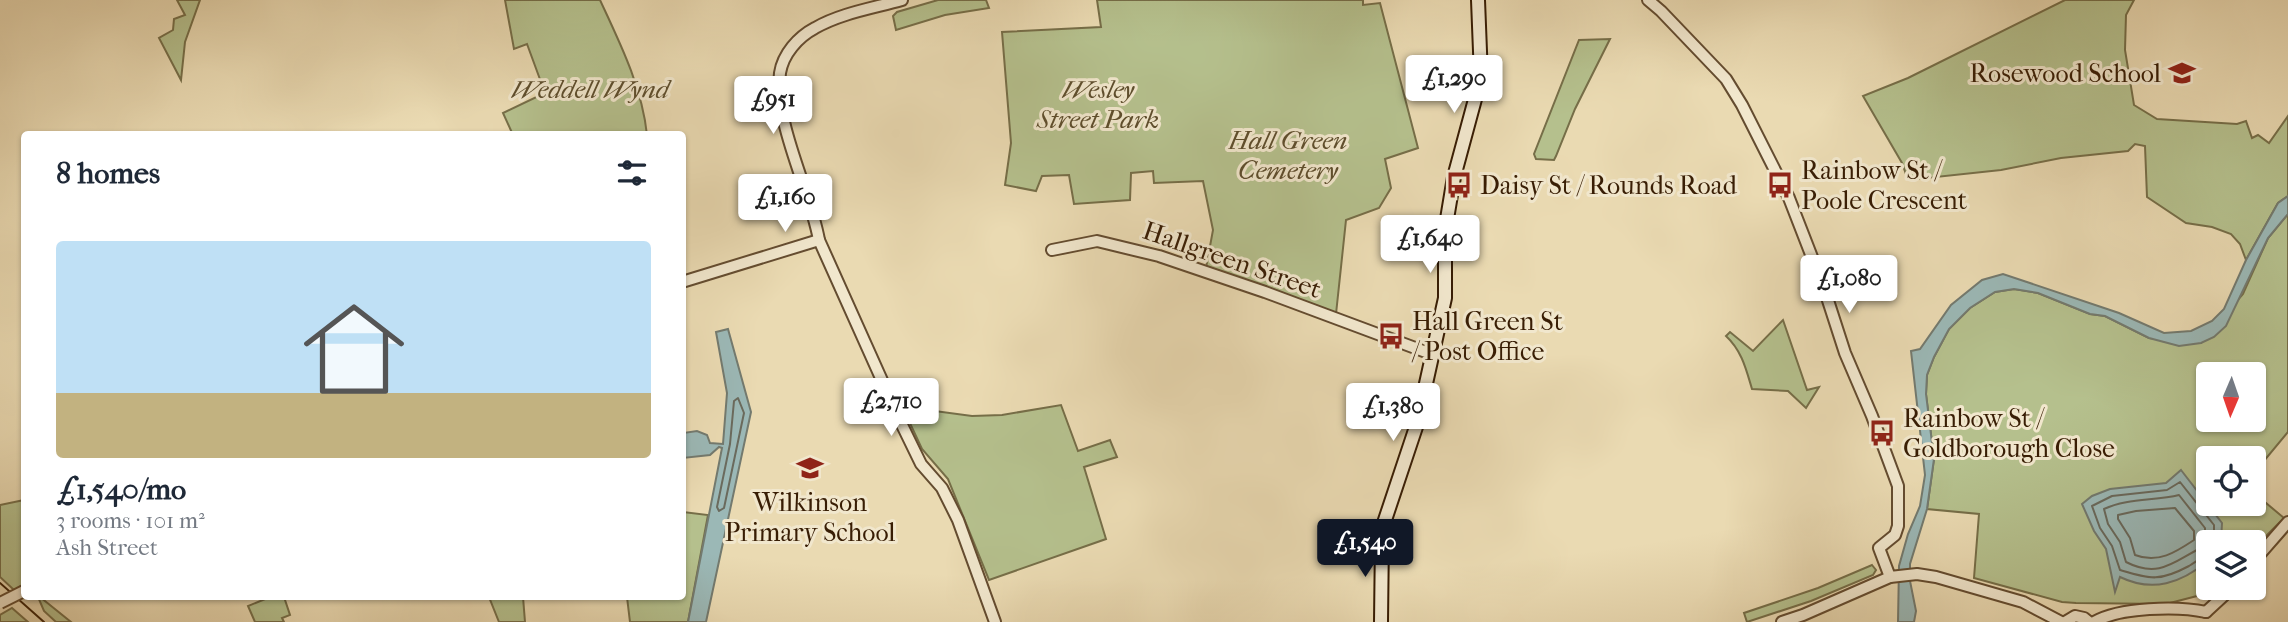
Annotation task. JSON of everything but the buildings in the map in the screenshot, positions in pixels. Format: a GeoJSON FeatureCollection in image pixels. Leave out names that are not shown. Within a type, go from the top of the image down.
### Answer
{"type":"FeatureCollection","features":[{"type":"Feature","properties":{"kind":"main road"},"geometry":{"type":"LineString","coordinates":[[1381,622],[1384,523],[1417,424],[1434,355],[1445,298],[1445,231],[1451,194],[1480,84],[1478,0]]}},
{"type":"Feature","properties":{"kind":"street"},"geometry":{"type":"LineString","coordinates":[[902,0],[817,26],[788,52],[780,71],[780,92],[785,124],[816,222],[819,240],[902,425],[922,464],[942,488],[958,520],[995,622]]}},
{"type":"Feature","properties":{"kind":"street"},"geometry":{"type":"LineString","coordinates":[[1648,0],[1727,79],[1789,198],[1807,240],[1845,353],[1898,486],[1898,526],[1895,535],[1880,548],[1894,576]]}},
{"type":"Feature","properties":{"kind":"street"},"geometry":{"type":"LineString","coordinates":[[686,281],[819,240]]}},
{"type":"Feature","properties":{"kind":"street","name":"Hallgreen Street"},"geometry":{"type":"LineString","coordinates":[[1052,250],[1097,241],[1159,256],[1434,355]]}},
{"type":"Feature","properties":{"kind":"street"},"geometry":{"type":"LineString","coordinates":[[2266,547],[2288,522]]}},
{"type":"Feature","properties":{"kind":"street"},"geometry":{"type":"LineString","coordinates":[[1782,622],[1894,576],[1917,573],[2023,602],[2063,622],[2075,616],[2092,622],[2125,611],[2190,608],[2206,617],[2221,600]]}},
{"type":"Feature","properties":{"kind":"street"},"geometry":{"type":"LineString","coordinates":[[0,603],[21,592]]}},
{"type":"Feature","properties":{"kind":"green space"},"geometry":{"type":"Polygon","coordinates":[[[177,0],[200,0],[185,42],[181,80],[159,38],[173,30],[174,19],[185,15],[177,0]]]}},
{"type":"Feature","properties":{"kind":"green space","name":"Weddell Wynd"},"geometry":{"type":"Polygon","coordinates":[[[505,0],[600,0],[635,83],[646,131],[511,131],[503,113],[545,93],[527,44],[514,49],[505,0]]]}},
{"type":"Feature","properties":{"kind":"green space"},"geometry":{"type":"Polygon","coordinates":[[[938,0],[986,0],[989,8],[945,15],[896,30],[893,16],[897,12],[938,0]]]}},
{"type":"Feature","properties":{"kind":"green space"},"geometry":{"type":"Polygon","coordinates":[[[1097,0],[1363,0],[1363,5],[1380,3],[1418,148],[1385,159],[1391,188],[1379,208],[1346,220],[1336,314],[1206,268],[1213,230],[1203,181],[1154,183],[1153,171],[1131,173],[1130,200],[1074,204],[1069,175],[1042,176],[1036,191],[1005,185],[1011,143],[1002,32],[1101,27],[1097,0]]]}},
{"type":"Feature","properties":{"kind":"green space"},"geometry":{"type":"Polygon","coordinates":[[[2065,0],[2134,0],[2126,15],[2125,50],[2134,105],[2157,119],[2237,124],[2246,121],[2252,138],[2258,135],[2269,143],[2288,116],[2288,196],[2278,203],[2246,260],[2240,244],[2231,234],[2212,227],[2186,223],[2147,197],[2145,146],[2135,144],[2128,151],[2061,158],[2001,170],[1908,180],[1902,163],[1863,96],[1908,78],[2065,0]]]}},
{"type":"Feature","properties":{"kind":"green space"},"geometry":{"type":"Polygon","coordinates":[[[1610,39],[1575,109],[1554,160],[1536,159],[1534,154],[1579,40],[1610,39]]]}},
{"type":"Feature","properties":{"kind":"green space"},"geometry":{"type":"Polygon","coordinates":[[[2288,214],[2288,432],[2266,459],[2266,446],[2196,446],[2196,516],[2266,516],[2266,503],[2284,518],[2266,536],[2266,530],[2196,530],[2196,596],[2166,604],[2062,602],[1974,578],[1979,514],[1927,509],[1934,459],[1926,394],[1927,375],[1949,329],[1970,308],[1995,292],[2014,289],[2038,293],[2090,314],[2105,316],[2149,338],[2201,343],[2243,294],[2268,238],[2288,214]]]}},
{"type":"Feature","properties":{"kind":"green space"},"geometry":{"type":"Polygon","coordinates":[[[1783,320],[1807,390],[1819,387],[1806,408],[1788,391],[1752,389],[1740,354],[1726,336],[1730,332],[1753,351],[1783,320]]]}},
{"type":"Feature","properties":{"kind":"green space"},"geometry":{"type":"Polygon","coordinates":[[[1061,405],[1078,451],[1110,440],[1117,457],[1084,467],[1106,539],[989,580],[948,479],[922,449],[908,419],[920,409],[972,416],[1002,415],[1061,405]]]}},
{"type":"Feature","properties":{"kind":"green space"},"geometry":{"type":"Polygon","coordinates":[[[21,501],[21,586],[14,590],[0,577],[0,505],[21,501]]]}},
{"type":"Feature","properties":{"kind":"green space"},"geometry":{"type":"Polygon","coordinates":[[[686,512],[708,515],[688,622],[630,622],[627,600],[686,600],[686,512]]]}},
{"type":"Feature","properties":{"kind":"green space"},"geometry":{"type":"Polygon","coordinates":[[[1872,565],[1876,570],[1873,575],[1811,601],[1747,622],[1744,613],[1818,588],[1872,565]]]}},
{"type":"Feature","properties":{"kind":"green space"},"geometry":{"type":"Polygon","coordinates":[[[39,600],[44,600],[71,622],[56,622],[44,611],[39,600]]]}},
{"type":"Feature","properties":{"kind":"green space"},"geometry":{"type":"Polygon","coordinates":[[[263,600],[285,600],[290,615],[282,618],[284,622],[255,622],[248,606],[263,600]]]}},
{"type":"Feature","properties":{"kind":"green space"},"geometry":{"type":"Polygon","coordinates":[[[490,600],[523,600],[525,622],[499,622],[490,600]]]}},
{"type":"Feature","properties":{"kind":"green space"},"geometry":{"type":"Polygon","coordinates":[[[12,608],[28,622],[0,622],[0,615],[12,608]]]}},
{"type":"Feature","properties":{"kind":"water"},"geometry":{"type":"Polygon","coordinates":[[[2288,196],[2288,214],[2268,238],[2226,326],[2214,337],[2201,343],[2179,346],[2149,338],[2105,316],[2090,314],[2038,293],[2014,289],[1995,292],[1970,308],[1949,329],[1927,375],[1926,394],[1934,459],[1927,509],[1910,564],[1910,581],[1916,611],[1914,622],[1898,622],[1899,566],[1920,506],[1925,475],[1911,351],[1920,349],[1951,305],[1982,280],[2003,274],[2119,313],[2164,333],[2191,331],[2212,321],[2224,309],[2246,260],[2278,203],[2288,196]]]}},
{"type":"Feature","properties":{"kind":"water"},"geometry":{"type":"Polygon","coordinates":[[[728,329],[751,412],[706,622],[688,622],[722,448],[719,447],[710,455],[686,458],[686,433],[697,431],[707,435],[710,443],[723,444],[727,393],[716,332],[728,329]]]}},
{"type":"Feature","properties":{"kind":"water"},"geometry":{"type":"Polygon","coordinates":[[[2181,470],[2196,489],[2196,516],[2217,516],[2222,523],[2222,530],[2196,530],[2196,570],[2177,580],[2155,585],[2132,582],[2120,577],[2115,592],[2106,549],[2094,531],[2082,504],[2092,496],[2110,489],[2166,483],[2181,470]]]}},
{"type":"Feature","properties":{"kind":"tram line"},"geometry":{"type":"LineString","coordinates":[[0,583],[44,622]]}},
{"type":"Feature","properties":{"kind":"place","name":"Rosewood School"},"geometry":{"type":"Point","coordinates":[2182,73]}},
{"type":"Feature","properties":{"kind":"place","name":"Daisy St / Rounds Road"},"geometry":{"type":"Point","coordinates":[1459,185]}},
{"type":"Feature","properties":{"kind":"place","name":"Rainbow St / Poole Crescent"},"geometry":{"type":"Point","coordinates":[1780,185]}},
{"type":"Feature","properties":{"kind":"place","name":"Hall Green St / Post Office"},"geometry":{"type":"Point","coordinates":[1391,336]}},
{"type":"Feature","properties":{"kind":"place","name":"Rainbow St / Goldborough Close"},"geometry":{"type":"Point","coordinates":[1882,433]}},
{"type":"Feature","properties":{"kind":"place","name":"Wilkinson Primary School"},"geometry":{"type":"Point","coordinates":[810,468]}},
{"type":"Feature","properties":{"kind":"park label","name":"Wesley Street Park"},"geometry":{"type":"Point","coordinates":[1098,104]}},
{"type":"Feature","properties":{"kind":"park label","name":"Hall Green Cemetery"},"geometry":{"type":"Point","coordinates":[1288,155]}}]}
